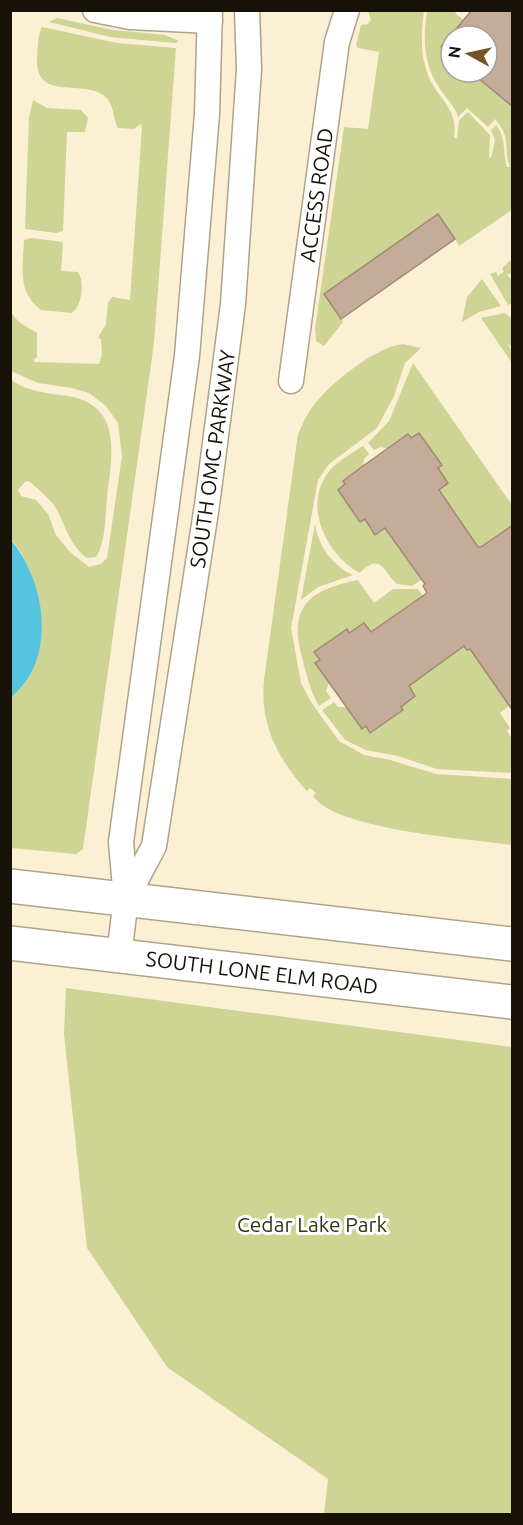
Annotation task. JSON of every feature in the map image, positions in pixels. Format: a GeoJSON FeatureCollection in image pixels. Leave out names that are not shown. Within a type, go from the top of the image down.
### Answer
{"type":"FeatureCollection","features":[{"type":"Feature","properties":{"kind":"main road"},"geometry":{"type":"LineString","coordinates":[[10,886],[513,944]]}},
{"type":"Feature","properties":{"kind":"main road","name":"SOUTH LONE ELM ROAD"},"geometry":{"type":"LineString","coordinates":[[10,944],[513,1002]]}},
{"type":"Feature","properties":{"kind":"street"},"geometry":{"type":"LineString","coordinates":[[95,10],[130,17],[210,16]]}},
{"type":"Feature","properties":{"kind":"street","name":"SOUTH OMC PARKWAY"},"geometry":{"type":"LineString","coordinates":[[126,899],[154,846],[207,505],[233,304],[249,69],[247,10]]}},
{"type":"Feature","properties":{"kind":"street","name":"ACCESS ROAD"},"geometry":{"type":"LineString","coordinates":[[291,381],[336,42],[347,10]]}},
{"type":"Feature","properties":{"kind":"street","name":"SOUTH OMC PARKWAY"},"geometry":{"type":"LineString","coordinates":[[119,955],[126,899],[121,842],[187,357],[207,114],[210,16]]}},
{"type":"Feature","properties":{"kind":"green space"},"geometry":{"type":"Polygon","coordinates":[[[368,11],[424,11],[422,43],[425,67],[432,84],[451,111],[455,128],[454,138],[457,138],[459,120],[468,112],[490,135],[489,157],[491,158],[495,140],[491,130],[496,125],[503,140],[507,167],[510,167],[506,138],[495,119],[488,127],[467,108],[458,117],[434,80],[427,61],[425,31],[427,11],[457,11],[455,13],[464,20],[461,24],[439,24],[439,84],[485,84],[512,107],[512,210],[459,246],[455,239],[324,294],[343,322],[324,346],[316,341],[315,329],[344,127],[368,129],[379,52],[358,48],[356,45],[361,25],[368,24],[371,20],[368,11]]]}},
{"type":"Feature","properties":{"kind":"green space"},"geometry":{"type":"Polygon","coordinates":[[[57,18],[113,30],[165,35],[179,41],[176,43],[110,37],[49,22],[57,18]]]}},
{"type":"Feature","properties":{"kind":"green space"},"geometry":{"type":"Polygon","coordinates":[[[42,27],[117,43],[176,48],[154,343],[83,849],[76,854],[11,848],[11,697],[26,682],[36,663],[41,642],[41,620],[32,576],[23,556],[11,539],[11,380],[31,390],[85,401],[97,409],[105,419],[109,431],[111,459],[104,534],[96,557],[87,558],[76,548],[54,506],[30,482],[26,481],[18,490],[21,496],[36,500],[48,514],[56,535],[69,551],[89,567],[101,564],[107,558],[122,456],[118,423],[106,406],[89,393],[38,383],[11,371],[10,312],[19,322],[37,333],[37,357],[33,360],[35,362],[99,364],[102,355],[101,339],[98,338],[106,324],[108,303],[112,297],[130,300],[142,127],[140,124],[134,129],[118,128],[110,102],[103,95],[94,91],[51,85],[44,80],[39,72],[37,59],[38,39],[42,27]]]}},
{"type":"Feature","properties":{"kind":"green space"},"geometry":{"type":"Polygon","coordinates":[[[33,100],[47,108],[81,110],[88,118],[85,132],[67,132],[63,231],[56,233],[25,229],[29,118],[33,100]]]}},
{"type":"Feature","properties":{"kind":"green space"},"geometry":{"type":"Polygon","coordinates":[[[31,238],[63,242],[61,271],[78,272],[82,288],[78,305],[72,313],[41,310],[28,295],[23,278],[24,240],[31,238]]]}},
{"type":"Feature","properties":{"kind":"green space"},"geometry":{"type":"Polygon","coordinates":[[[512,259],[512,273],[507,275],[512,280],[512,303],[508,305],[490,274],[496,272],[498,276],[504,272],[502,268],[512,259]]]}},
{"type":"Feature","properties":{"kind":"green space"},"geometry":{"type":"Polygon","coordinates":[[[482,279],[501,306],[479,312],[462,322],[467,297],[482,279]]]}},
{"type":"Feature","properties":{"kind":"green space"},"geometry":{"type":"Polygon","coordinates":[[[505,313],[512,319],[512,347],[507,343],[512,351],[512,363],[481,318],[505,313]]]}},
{"type":"Feature","properties":{"kind":"green space"},"geometry":{"type":"Polygon","coordinates":[[[403,344],[421,348],[405,363],[394,396],[377,428],[329,464],[318,480],[291,628],[301,683],[311,702],[339,741],[364,755],[436,774],[512,779],[512,845],[405,831],[375,825],[326,808],[313,796],[316,793],[310,788],[307,791],[294,776],[278,751],[268,725],[263,696],[264,680],[298,434],[312,408],[342,377],[367,359],[403,344]]]}},
{"type":"Feature","properties":{"kind":"green space"},"geometry":{"type":"Polygon","coordinates":[[[413,363],[512,505],[512,525],[499,535],[489,558],[480,546],[474,550],[476,544],[439,490],[448,483],[438,468],[441,465],[419,433],[411,438],[408,434],[388,449],[381,447],[374,450],[368,443],[389,421],[413,363]]]}},
{"type":"Feature","properties":{"kind":"green space"},"geometry":{"type":"Polygon","coordinates":[[[363,446],[369,454],[364,459],[363,466],[343,481],[345,484],[338,490],[360,522],[365,519],[375,534],[385,528],[394,541],[398,538],[401,550],[421,580],[412,586],[397,584],[378,564],[367,567],[360,573],[338,555],[322,530],[318,516],[320,488],[334,466],[363,446]]]}},
{"type":"Feature","properties":{"kind":"green space"},"geometry":{"type":"Polygon","coordinates":[[[315,524],[319,540],[333,561],[353,575],[318,587],[301,600],[315,524]]]}},
{"type":"Feature","properties":{"kind":"green space"},"geometry":{"type":"Polygon","coordinates":[[[358,580],[374,603],[393,589],[418,589],[423,596],[371,632],[364,623],[349,633],[346,630],[314,652],[320,660],[316,663],[329,682],[326,691],[331,698],[319,706],[310,687],[301,653],[298,636],[302,611],[308,601],[317,594],[328,588],[358,580]]]}},
{"type":"Feature","properties":{"kind":"green space"},"geometry":{"type":"Polygon","coordinates":[[[464,646],[468,650],[474,646],[472,652],[494,684],[504,690],[500,693],[509,706],[500,713],[510,728],[507,731],[512,739],[512,773],[437,769],[398,756],[366,750],[345,740],[322,710],[334,702],[338,707],[347,707],[371,733],[403,711],[401,707],[415,696],[408,686],[464,646]]]}},
{"type":"Feature","properties":{"kind":"green space","name":"Cedar Lake Park"},"geometry":{"type":"Polygon","coordinates":[[[66,988],[512,1047],[512,1514],[324,1514],[328,1479],[167,1367],[87,1248],[64,1034],[66,988]]]}},
{"type":"Feature","properties":{"kind":"water"},"geometry":{"type":"Polygon","coordinates":[[[10,539],[32,576],[39,597],[42,619],[41,642],[36,662],[26,681],[11,697],[10,539]]]}},
{"type":"Feature","properties":{"kind":"building"},"geometry":{"type":"Polygon","coordinates":[[[472,10],[513,10],[513,107],[485,84],[499,84],[499,24],[460,24],[472,10]]]}},
{"type":"Feature","properties":{"kind":"building"},"geometry":{"type":"Polygon","coordinates":[[[438,214],[455,239],[341,319],[324,294],[438,214]]]}},
{"type":"Feature","properties":{"kind":"building"},"geometry":{"type":"Polygon","coordinates":[[[419,433],[442,465],[438,468],[448,483],[439,490],[478,547],[513,525],[513,711],[470,649],[467,650],[464,646],[409,686],[415,696],[401,707],[403,710],[370,733],[366,726],[362,729],[315,663],[320,660],[314,652],[347,629],[349,633],[364,623],[371,632],[427,593],[423,586],[425,584],[385,528],[375,535],[365,519],[360,522],[338,490],[345,484],[343,481],[408,434],[411,438],[419,433]]]}}]}
